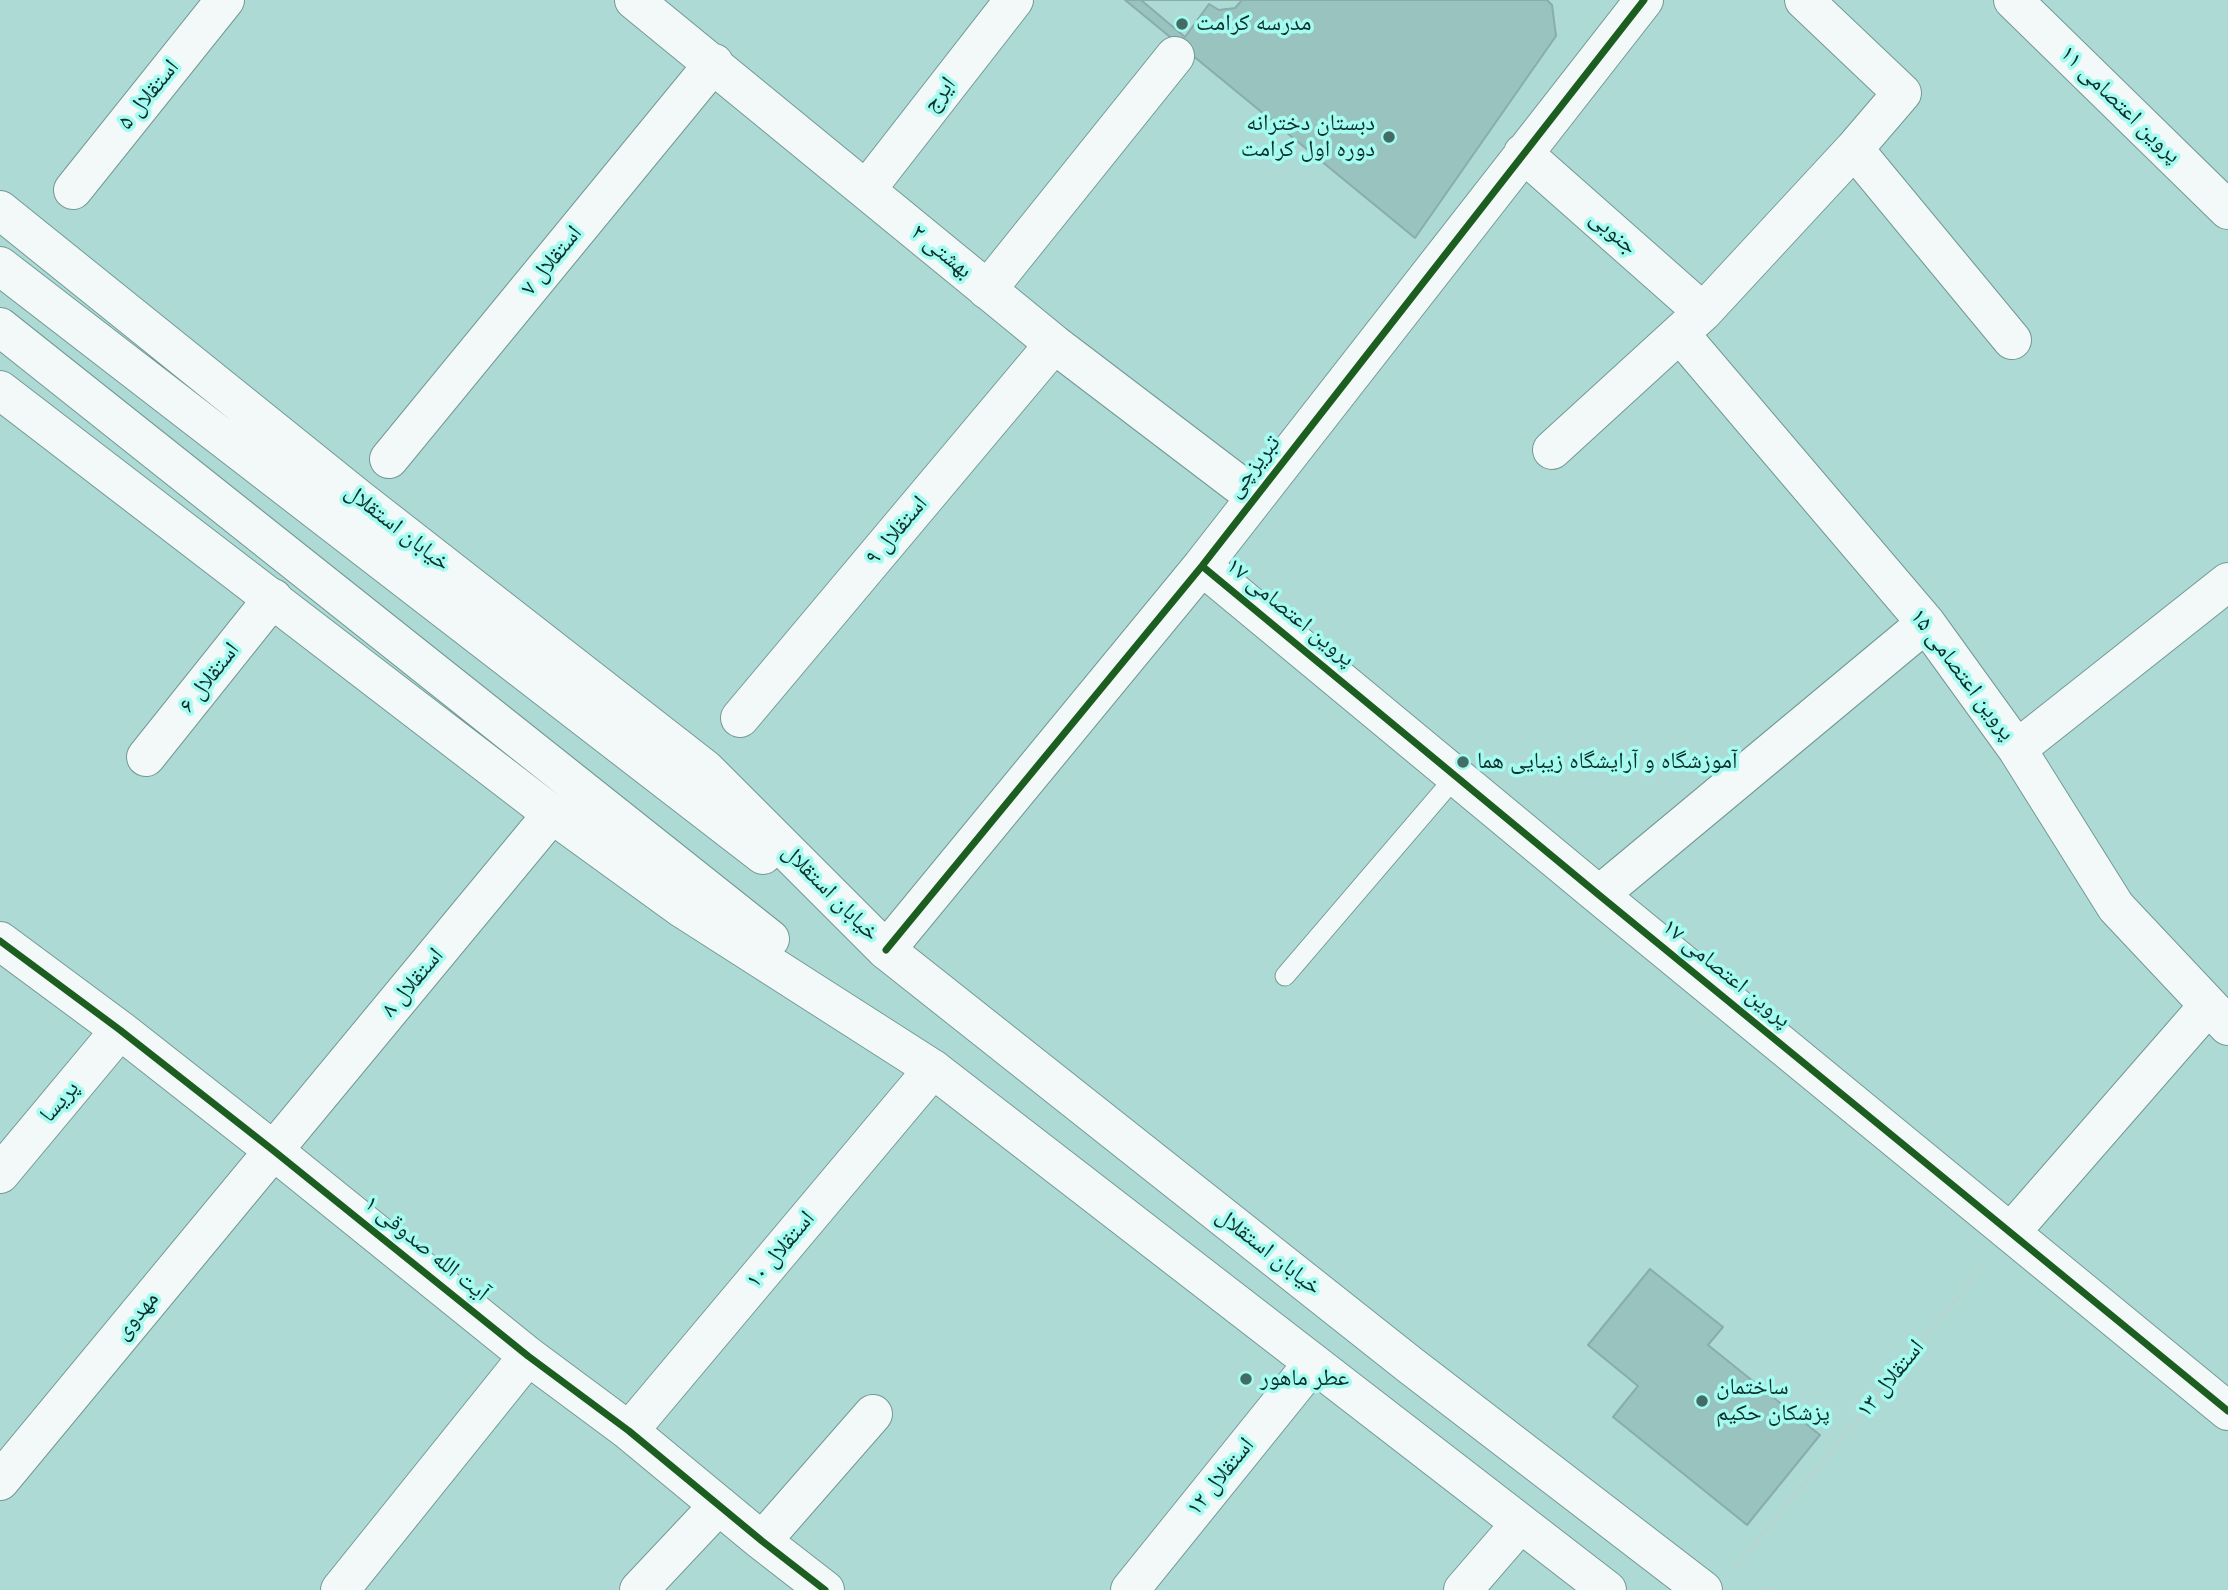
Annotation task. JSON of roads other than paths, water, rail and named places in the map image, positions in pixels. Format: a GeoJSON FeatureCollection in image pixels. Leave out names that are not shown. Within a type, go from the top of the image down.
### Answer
{"type":"FeatureCollection","features":[{"type":"Feature","properties":{"kind":"street","name":"استقلال ۵"},"geometry":{"type":"LineString","coordinates":[[73,190],[225,0]]}},
{"type":"Feature","properties":{"kind":"street","name":"بهشتی ۲"},"geometry":{"type":"LineString","coordinates":[[634,0],[1054,344],[1255,497]]}},
{"type":"Feature","properties":{"kind":"street","name":"ایرج"},"geometry":{"type":"LineString","coordinates":[[866,190],[1014,0]]}},
{"type":"Feature","properties":{"kind":"street"},"geometry":{"type":"LineString","coordinates":[[1552,450],[1691,323],[1854,149],[1902,93],[1804,0]]}},
{"type":"Feature","properties":{"kind":"street","name":"پروین اعتصامی ۱۱"},"geometry":{"type":"LineString","coordinates":[[2013,0],[2228,210]]}},
{"type":"Feature","properties":{"kind":"street","name":"تبریزچی"},"geometry":{"type":"LineString","coordinates":[[886,950],[1202,566],[1636,3]]}},
{"type":"Feature","properties":{"kind":"street"},"geometry":{"type":"LineString","coordinates":[[987,289],[1175,56]]}},
{"type":"Feature","properties":{"kind":"street","name":"استقلال ۷"},"geometry":{"type":"LineString","coordinates":[[389,459],[714,63]]}},
{"type":"Feature","properties":{"kind":"street"},"geometry":{"type":"LineString","coordinates":[[1854,149],[2012,340]]}},
{"type":"Feature","properties":{"kind":"street","name":"جنوبی"},"geometry":{"type":"LineString","coordinates":[[1523,153],[1691,323]]}},
{"type":"Feature","properties":{"kind":"street","name":"خیابان استقلال"},"geometry":{"type":"LineString","coordinates":[[1,211],[359,499],[705,769],[886,950],[1410,1365],[1703,1590]]}},
{"type":"Feature","properties":{"kind":"street"},"geometry":{"type":"LineString","coordinates":[[0,267],[886,950]]}},
{"type":"Feature","properties":{"kind":"street","name":"پروین اعتصامی ۱۵"},"geometry":{"type":"LineString","coordinates":[[1691,323],[1926,623],[2017,749],[2116,906],[2218,1016]]}},
{"type":"Feature","properties":{"kind":"street"},"geometry":{"type":"LineString","coordinates":[[0,327],[933,1069],[1607,1590]]}},
{"type":"Feature","properties":{"kind":"street","name":"استقلال ۹"},"geometry":{"type":"LineString","coordinates":[[740,718],[1054,344]]}},
{"type":"Feature","properties":{"kind":"street"},"geometry":{"type":"LineString","coordinates":[[0,390],[552,814],[682,909],[933,1069]]}},
{"type":"Feature","properties":{"kind":"street","name":"پروین اعتصامی ۱۷"},"geometry":{"type":"LineString","coordinates":[[1202,566],[2228,1411]]}},
{"type":"Feature","properties":{"kind":"street"},"geometry":{"type":"LineString","coordinates":[[2017,749],[2228,582]]}},
{"type":"Feature","properties":{"kind":"street","name":"استقلال ۶"},"geometry":{"type":"LineString","coordinates":[[146,757],[273,598]]}},
{"type":"Feature","properties":{"kind":"street"},"geometry":{"type":"LineString","coordinates":[[1599,895],[1926,623]]}},
{"type":"Feature","properties":{"kind":"street","name":"استقلال ۸"},"geometry":{"type":"LineString","coordinates":[[274,1151],[552,814]]}},
{"type":"Feature","properties":{"kind":"street","name":"آیت الله صدوقی ۱"},"geometry":{"type":"LineString","coordinates":[[0,941],[120,1030],[274,1151],[528,1356],[629,1431],[825,1590]]}},
{"type":"Feature","properties":{"kind":"street"},"geometry":{"type":"LineString","coordinates":[[2011,1232],[2218,1016]]}},
{"type":"Feature","properties":{"kind":"street","name":"پریسا"},"geometry":{"type":"LineString","coordinates":[[0,1174],[120,1030]]}},
{"type":"Feature","properties":{"kind":"street","name":"استقلال ۱۰"},"geometry":{"type":"LineString","coordinates":[[629,1431],[933,1069]]}},
{"type":"Feature","properties":{"kind":"street","name":"مهدوی"},"geometry":{"type":"LineString","coordinates":[[0,1481],[274,1151]]}},
{"type":"Feature","properties":{"kind":"street"},"geometry":{"type":"LineString","coordinates":[[340,1590],[528,1356]]}},
{"type":"Feature","properties":{"kind":"street","name":"استقلال ۱۲"},"geometry":{"type":"LineString","coordinates":[[1130,1590],[1313,1363]]}},
{"type":"Feature","properties":{"kind":"street"},"geometry":{"type":"LineString","coordinates":[[762,1541],[873,1414]]}},
{"type":"Feature","properties":{"kind":"street"},"geometry":{"type":"LineString","coordinates":[[639,1590],[719,1505]]}},
{"type":"Feature","properties":{"kind":"street"},"geometry":{"type":"LineString","coordinates":[[1463,1590],[1520,1524]]}},
{"type":"Feature","properties":{"kind":"lane"},"geometry":{"type":"LineString","coordinates":[[1285,976],[1457,775]]}},
{"type":"Feature","properties":{"kind":"place","name":"مدرسه کرامت"},"geometry":{"type":"Point","coordinates":[1182,24]}},
{"type":"Feature","properties":{"kind":"place","name":"دبستان دخترانه دوره اول کرامت"},"geometry":{"type":"Point","coordinates":[1389,137]}},
{"type":"Feature","properties":{"kind":"place","name":"آموزشگاه و آرایشگاه زیبایی هما"},"geometry":{"type":"Point","coordinates":[1463,762]}},
{"type":"Feature","properties":{"kind":"place","name":"عطر ماهور"},"geometry":{"type":"Point","coordinates":[1246,1379]}},
{"type":"Feature","properties":{"kind":"place","name":"ساختمان پزشکان حکیم"},"geometry":{"type":"Point","coordinates":[1702,1401]}}]}
